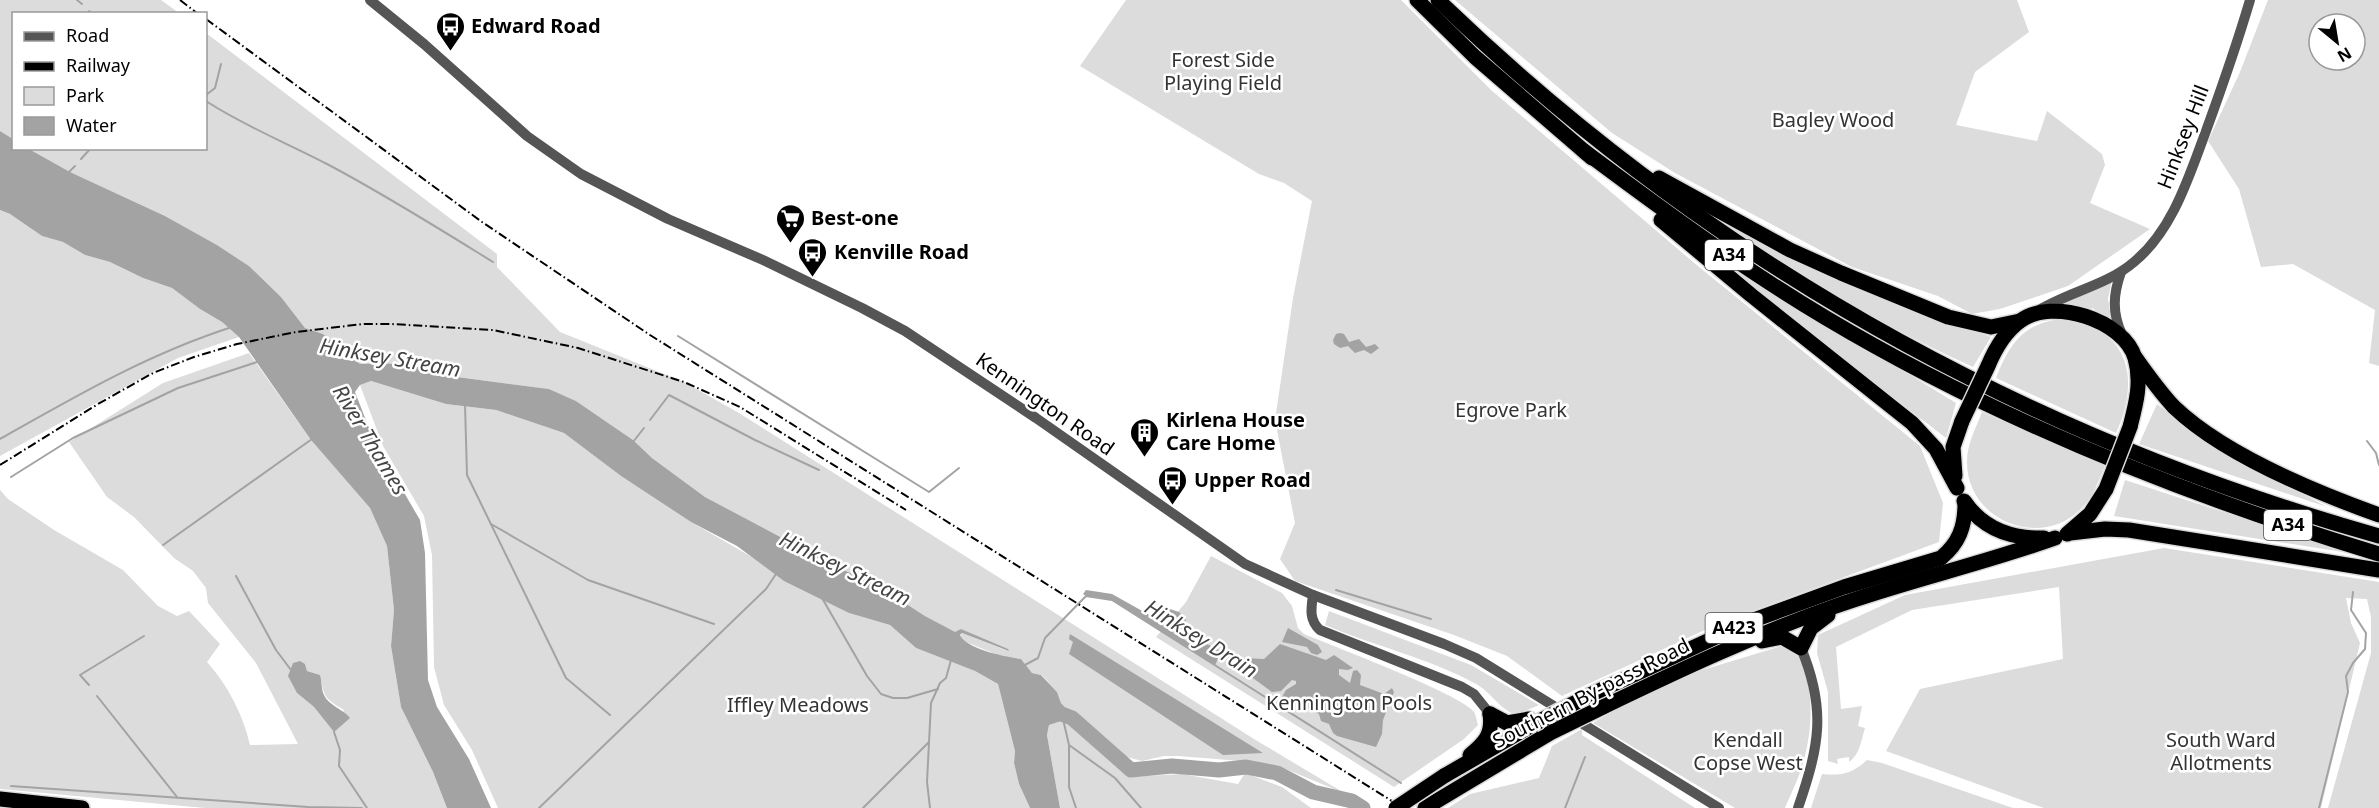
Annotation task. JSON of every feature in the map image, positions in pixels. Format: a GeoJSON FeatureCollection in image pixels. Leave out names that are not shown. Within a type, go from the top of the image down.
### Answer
{"type":"FeatureCollection","features":[{"type":"Feature","properties":{"kind":"highway","name":"A34"},"geometry":{"type":"LineString","coordinates":[[1417,0],[1474,57],[1584,151],[1683,225],[1827,319],[1922,372],[2032,426],[2197,494],[2379,554]]}},
{"type":"Feature","properties":{"kind":"highway","name":"A34"},"geometry":{"type":"LineString","coordinates":[[1438,0],[1509,68],[1597,141],[1702,220],[1837,307],[1886,335],[2002,394],[2204,481],[2379,536]]}},
{"type":"Feature","properties":{"kind":"highway"},"geometry":{"type":"LineString","coordinates":[[1597,141],[1742,225],[1841,273],[1948,316],[1990,327],[2048,312],[2067,311],[2085,315],[2123,339],[2160,391],[2196,425],[2248,457],[2301,484],[2379,516]]}},
{"type":"Feature","properties":{"kind":"highway"},"geometry":{"type":"LineString","coordinates":[[1584,151],[1682,238],[1912,423],[1931,442],[1965,503],[1984,524],[1996,531],[2016,537],[2062,535],[2105,529],[2128,530],[2379,570]]}},
{"type":"Feature","properties":{"kind":"highway"},"geometry":{"type":"LineString","coordinates":[[1957,488],[1953,469],[1953,447],[1962,421],[1994,350],[2024,319]]}},
{"type":"Feature","properties":{"kind":"highway"},"geometry":{"type":"LineString","coordinates":[[2062,535],[2090,514],[2106,489],[2130,427],[2138,394],[2135,357]]}},
{"type":"Feature","properties":{"kind":"highway"},"geometry":{"type":"LineString","coordinates":[[1915,565],[1942,548],[1954,525],[1955,505],[1944,463]]}},
{"type":"Feature","properties":{"kind":"highway","name":"Southern By-pass Road"},"geometry":{"type":"LineString","coordinates":[[1396,808],[1532,722],[1751,621],[1844,587],[1932,562],[1951,549],[1961,535],[1965,521],[1965,503]]}},
{"type":"Feature","properties":{"kind":"highway","name":"Southern By-pass Road"},"geometry":{"type":"LineString","coordinates":[[1425,808],[1550,734],[1732,646],[1860,598],[2018,551],[2062,535]]}},
{"type":"Feature","properties":{"kind":"highway"},"geometry":{"type":"LineString","coordinates":[[1732,646],[1782,637],[1801,648],[1805,636],[1817,621],[1860,598]]}},
{"type":"Feature","properties":{"kind":"highway"},"geometry":{"type":"LineString","coordinates":[[1490,714],[1507,723],[1532,722]]}},
{"type":"Feature","properties":{"kind":"highway"},"geometry":{"type":"LineString","coordinates":[[1444,776],[1481,746],[1490,735],[1492,726],[1490,714]]}},
{"type":"Feature","properties":{"kind":"highway"},"geometry":{"type":"LineString","coordinates":[[0,798],[82,808]]}},
{"type":"Feature","properties":{"kind":"street","name":"Kennington Road"},"geometry":{"type":"LineString","coordinates":[[370,0],[424,44],[526,136],[581,174],[668,219],[763,260],[904,331],[1027,412],[1232,558],[1313,594],[1476,658],[1719,808]]}},
{"type":"Feature","properties":{"kind":"street","name":"Hinksey Hill"},"geometry":{"type":"LineString","coordinates":[[2024,319],[2052,302],[2121,272],[2136,261],[2160,234],[2186,187],[2234,56],[2250,0]]}},
{"type":"Feature","properties":{"kind":"street"},"geometry":{"type":"LineString","coordinates":[[2121,272],[2114,297],[2114,311],[2123,339]]}},
{"type":"Feature","properties":{"kind":"street"},"geometry":{"type":"LineString","coordinates":[[1313,594],[1311,612],[1313,624],[1320,630],[1462,687],[1474,694],[1490,714]]}},
{"type":"Feature","properties":{"kind":"street"},"geometry":{"type":"LineString","coordinates":[[1798,808],[1813,763],[1818,733],[1816,698],[1809,667],[1801,648]]}},
{"type":"Feature","properties":{"kind":"green space"},"geometry":{"type":"Polygon","coordinates":[[[0,0],[161,0],[178,12],[12,12],[12,138],[0,131],[0,0]]]}},
{"type":"Feature","properties":{"kind":"green space","name":"Egrove Park"},"geometry":{"type":"Polygon","coordinates":[[[1126,0],[1401,0],[1491,90],[1699,267],[1920,446],[1943,503],[1939,542],[1720,623],[1562,696],[1507,656],[1454,635],[1295,581],[1280,559],[1295,523],[1275,420],[1293,298],[1312,201],[1284,183],[1259,174],[1080,66],[1126,0]]]}},
{"type":"Feature","properties":{"kind":"green space","name":"Bagley Wood"},"geometry":{"type":"Polygon","coordinates":[[[1455,0],[2017,0],[2029,32],[1975,72],[1956,125],[2037,141],[2047,111],[2102,154],[2105,165],[2090,203],[2150,229],[2068,286],[2000,309],[1972,314],[1938,296],[1852,267],[1675,173],[1612,133],[1455,0]]]}},
{"type":"Feature","properties":{"kind":"green space"},"geometry":{"type":"Polygon","coordinates":[[[2268,0],[2379,0],[2379,366],[2369,363],[2375,310],[2293,264],[2261,267],[2239,189],[2208,141],[2240,72],[2268,0]]]}},
{"type":"Feature","properties":{"kind":"green space"},"geometry":{"type":"Polygon","coordinates":[[[207,34],[497,254],[497,267],[560,332],[684,382],[739,413],[1254,739],[1346,794],[1281,767],[1178,756],[1164,756],[1142,761],[1119,755],[1074,717],[1061,703],[1057,692],[1042,675],[1032,673],[1021,659],[1002,657],[964,641],[960,638],[962,633],[1008,651],[961,629],[956,633],[874,583],[841,569],[705,497],[652,458],[633,440],[576,401],[549,389],[457,377],[429,368],[384,363],[360,364],[323,334],[305,328],[281,297],[249,266],[165,216],[70,172],[31,150],[207,150],[207,34]]]}},
{"type":"Feature","properties":{"kind":"green space"},"geometry":{"type":"Polygon","coordinates":[[[0,210],[10,214],[42,236],[63,242],[85,255],[110,262],[143,278],[172,288],[222,322],[239,337],[178,358],[0,456],[0,210]]]}},
{"type":"Feature","properties":{"kind":"green space"},"geometry":{"type":"Polygon","coordinates":[[[1727,223],[1842,282],[1991,337],[1973,367],[1909,336],[1847,301],[1726,226],[1727,223]]]}},
{"type":"Feature","properties":{"kind":"green space"},"geometry":{"type":"Polygon","coordinates":[[[1733,267],[1956,403],[1946,438],[1730,271],[1733,267]]]}},
{"type":"Feature","properties":{"kind":"green space"},"geometry":{"type":"Polygon","coordinates":[[[2112,280],[2108,299],[2112,323],[2100,316],[2093,308],[2086,311],[2059,305],[2112,280]]]}},
{"type":"Feature","properties":{"kind":"green space"},"geometry":{"type":"Polygon","coordinates":[[[2063,319],[2085,324],[2103,333],[2124,359],[2128,375],[2128,393],[2124,413],[2116,433],[1996,378],[2006,355],[2020,337],[2038,325],[2063,319]]]}},
{"type":"Feature","properties":{"kind":"green space"},"geometry":{"type":"Polygon","coordinates":[[[249,353],[311,440],[370,508],[387,546],[394,610],[391,646],[401,707],[433,772],[447,808],[205,808],[0,789],[0,490],[8,499],[54,530],[123,570],[158,606],[177,616],[189,611],[220,644],[207,662],[222,680],[234,701],[250,745],[298,744],[256,663],[208,603],[206,588],[193,571],[174,558],[134,517],[107,497],[69,442],[163,383],[249,353]],[[305,664],[297,693],[314,707],[334,732],[344,710],[332,703],[326,696],[320,675],[307,671],[305,664]]]}},
{"type":"Feature","properties":{"kind":"green space","name":"Iffley Meadows"},"geometry":{"type":"Polygon","coordinates":[[[371,381],[446,404],[496,410],[564,433],[621,476],[691,522],[849,613],[890,625],[916,648],[975,671],[998,684],[1015,751],[1014,763],[1019,784],[1030,808],[498,808],[472,750],[444,705],[434,667],[432,555],[424,516],[383,446],[360,385],[371,381]]]}},
{"type":"Feature","properties":{"kind":"green space"},"geometry":{"type":"Polygon","coordinates":[[[2157,404],[2217,450],[2327,507],[2139,444],[2157,404]]]}},
{"type":"Feature","properties":{"kind":"green space"},"geometry":{"type":"Polygon","coordinates":[[[1982,412],[2105,466],[2095,490],[2085,505],[2063,522],[2044,527],[2026,527],[2007,522],[1991,513],[1978,499],[1970,481],[1967,461],[1970,442],[1982,412]]]}},
{"type":"Feature","properties":{"kind":"green space"},"geometry":{"type":"Polygon","coordinates":[[[2125,480],[2349,553],[2114,516],[2125,480]]]}},
{"type":"Feature","properties":{"kind":"green space","name":"South Ward Allotments"},"geometry":{"type":"Polygon","coordinates":[[[2164,548],[2379,582],[2379,808],[2328,808],[2371,653],[2371,617],[2367,599],[2346,598],[2351,623],[2360,643],[2321,808],[2044,808],[1886,751],[1920,689],[2063,659],[2059,587],[1912,610],[1836,647],[1841,709],[1862,706],[1858,726],[1865,728],[1860,747],[1853,759],[1849,762],[1849,757],[1837,759],[1838,764],[1828,761],[1828,692],[1817,653],[1818,635],[1905,595],[2164,548]]]}},
{"type":"Feature","properties":{"kind":"green space","name":"Kennington Pools"},"geometry":{"type":"Polygon","coordinates":[[[1211,556],[1282,593],[1292,606],[1298,628],[1304,634],[1446,694],[1465,704],[1474,712],[1478,725],[1464,739],[1394,787],[1156,637],[1186,602],[1211,556]]]}},
{"type":"Feature","properties":{"kind":"green space"},"geometry":{"type":"Polygon","coordinates":[[[1329,611],[1471,665],[1539,705],[1516,715],[1505,709],[1481,687],[1458,675],[1325,625],[1329,611]]]}},
{"type":"Feature","properties":{"kind":"green space","name":"Kendall Copse West"},"geometry":{"type":"Polygon","coordinates":[[[1782,646],[1797,652],[1803,664],[1807,676],[1810,703],[1810,730],[1805,756],[1785,808],[1735,808],[1593,723],[1620,707],[1686,675],[1782,646]]]}},
{"type":"Feature","properties":{"kind":"green space"},"geometry":{"type":"Polygon","coordinates":[[[1068,719],[1128,777],[1182,774],[1238,784],[1245,773],[1282,787],[1311,808],[1060,808],[1047,735],[1049,725],[1068,719]]]}},
{"type":"Feature","properties":{"kind":"green space"},"geometry":{"type":"Polygon","coordinates":[[[1582,729],[1582,735],[1695,808],[1448,808],[1470,794],[1539,778],[1552,746],[1582,729]]]}},
{"type":"Feature","properties":{"kind":"green space"},"geometry":{"type":"Polygon","coordinates":[[[1867,760],[1882,763],[2013,808],[1811,808],[1822,774],[1847,773],[1867,760]]]}},
{"type":"Feature","properties":{"kind":"water","name":"River Thames"},"geometry":{"type":"Polygon","coordinates":[[[0,131],[12,138],[12,150],[31,150],[70,172],[165,216],[217,245],[249,266],[281,297],[305,328],[323,334],[360,364],[384,363],[429,368],[457,377],[549,389],[576,401],[633,440],[652,458],[705,497],[841,569],[874,583],[925,616],[955,632],[961,629],[1008,649],[1009,651],[962,633],[960,635],[978,648],[1021,659],[1032,673],[1041,675],[1057,692],[1061,703],[1074,717],[1049,725],[1047,735],[1060,808],[1030,808],[1019,784],[1014,763],[1015,751],[998,684],[975,671],[916,648],[890,625],[849,613],[784,581],[737,546],[691,522],[621,476],[564,433],[496,410],[446,404],[371,381],[360,385],[355,392],[374,441],[420,520],[425,553],[428,680],[437,707],[469,759],[491,808],[447,808],[433,772],[401,707],[391,646],[394,610],[387,546],[370,508],[311,440],[239,337],[222,322],[172,288],[143,278],[110,262],[85,255],[63,242],[42,236],[10,214],[0,210],[0,131]]]}},
{"type":"Feature","properties":{"kind":"water"},"geometry":{"type":"Polygon","coordinates":[[[1336,334],[1344,334],[1349,342],[1359,339],[1366,347],[1375,344],[1379,348],[1371,354],[1364,350],[1355,353],[1348,346],[1340,348],[1334,344],[1333,340],[1336,334]]]}},
{"type":"Feature","properties":{"kind":"water"},"geometry":{"type":"Polygon","coordinates":[[[1086,590],[1112,594],[1153,617],[1170,609],[1179,612],[1186,619],[1183,633],[1174,632],[1189,643],[1193,637],[1231,656],[1231,659],[1220,655],[1215,665],[1112,600],[1086,596],[1083,594],[1086,590]]]}},
{"type":"Feature","properties":{"kind":"water"},"geometry":{"type":"Polygon","coordinates":[[[1288,628],[1318,645],[1322,652],[1317,655],[1311,653],[1307,647],[1282,642],[1288,628]]]}},
{"type":"Feature","properties":{"kind":"water"},"geometry":{"type":"Polygon","coordinates":[[[1070,634],[1263,753],[1223,755],[1069,654],[1073,642],[1069,639],[1070,634]]]}},
{"type":"Feature","properties":{"kind":"water"},"geometry":{"type":"Polygon","coordinates":[[[1280,644],[1326,660],[1334,655],[1353,668],[1339,669],[1339,675],[1350,683],[1353,671],[1357,670],[1361,675],[1360,685],[1384,694],[1392,688],[1394,692],[1376,747],[1337,736],[1329,724],[1321,721],[1319,714],[1282,697],[1286,690],[1296,684],[1296,681],[1292,680],[1281,691],[1272,692],[1235,665],[1244,658],[1264,659],[1280,644]]]}},
{"type":"Feature","properties":{"kind":"water"},"geometry":{"type":"Polygon","coordinates":[[[300,661],[305,664],[307,671],[320,675],[322,690],[326,698],[350,718],[334,732],[314,707],[297,693],[288,676],[293,663],[300,661]]]}},
{"type":"Feature","properties":{"kind":"waterway"},"geometry":{"type":"LineString","coordinates":[[77,0],[82,4]]}},
{"type":"Feature","properties":{"kind":"waterway"},"geometry":{"type":"LineString","coordinates":[[207,94],[215,88],[221,64]]}},
{"type":"Feature","properties":{"kind":"waterway"},"geometry":{"type":"LineString","coordinates":[[207,102],[369,187],[493,262]]}},
{"type":"Feature","properties":{"kind":"waterway"},"geometry":{"type":"LineString","coordinates":[[81,159],[89,150]]}},
{"type":"Feature","properties":{"kind":"waterway"},"geometry":{"type":"LineString","coordinates":[[69,172],[75,166]]}},
{"type":"Feature","properties":{"kind":"waterway"},"geometry":{"type":"LineString","coordinates":[[0,439],[142,363],[232,327]]}},
{"type":"Feature","properties":{"kind":"waterway"},"geometry":{"type":"LineString","coordinates":[[678,336],[929,492],[959,468]]}},
{"type":"Feature","properties":{"kind":"waterway"},"geometry":{"type":"LineString","coordinates":[[11,477],[73,438],[178,388],[257,362]]}},
{"type":"Feature","properties":{"kind":"waterway"},"geometry":{"type":"LineString","coordinates":[[650,420],[669,395],[819,470]]}},
{"type":"Feature","properties":{"kind":"waterway"},"geometry":{"type":"LineString","coordinates":[[465,405],[467,475],[566,678],[610,715]]}},
{"type":"Feature","properties":{"kind":"waterway"},"geometry":{"type":"LineString","coordinates":[[633,442],[644,428]]}},
{"type":"Feature","properties":{"kind":"waterway"},"geometry":{"type":"LineString","coordinates":[[163,545],[312,439]]}},
{"type":"Feature","properties":{"kind":"waterway"},"geometry":{"type":"LineString","coordinates":[[2367,441],[2376,453],[2379,465]]}},
{"type":"Feature","properties":{"kind":"waterway"},"geometry":{"type":"LineString","coordinates":[[491,524],[588,580],[714,624]]}},
{"type":"Feature","properties":{"kind":"waterway"},"geometry":{"type":"LineString","coordinates":[[539,808],[766,589],[776,574]]}},
{"type":"Feature","properties":{"kind":"waterway"},"geometry":{"type":"LineString","coordinates":[[236,576],[276,650],[291,670]]}},
{"type":"Feature","properties":{"kind":"waterway"},"geometry":{"type":"LineString","coordinates":[[1336,590],[1431,619]]}},
{"type":"Feature","properties":{"kind":"waterway"},"geometry":{"type":"LineString","coordinates":[[2319,808],[2348,692],[2346,676],[2365,649],[2366,633],[2351,610],[2353,592]]}},
{"type":"Feature","properties":{"kind":"waterway","name":"Hinksey Drain"},"geometry":{"type":"LineString","coordinates":[[1023,666],[1038,658],[1045,638],[1086,596],[1112,600],[1401,783]]}},
{"type":"Feature","properties":{"kind":"waterway"},"geometry":{"type":"LineString","coordinates":[[822,598],[867,676],[881,694],[893,698],[907,698],[938,689]]}},
{"type":"Feature","properties":{"kind":"waterway"},"geometry":{"type":"LineString","coordinates":[[89,685],[80,675],[144,636]]}},
{"type":"Feature","properties":{"kind":"waterway"},"geometry":{"type":"LineString","coordinates":[[930,808],[927,782],[931,703],[940,683],[946,678],[951,660]]}},
{"type":"Feature","properties":{"kind":"waterway"},"geometry":{"type":"LineString","coordinates":[[97,696],[177,797]]}},
{"type":"Feature","properties":{"kind":"waterway","name":"Hinksey Stream"},"geometry":{"type":"LineString","coordinates":[[1054,711],[1072,718],[1131,770],[1172,766],[1219,770],[1246,767],[1277,773],[1313,792],[1352,801],[1363,808]]}},
{"type":"Feature","properties":{"kind":"waterway"},"geometry":{"type":"LineString","coordinates":[[1063,719],[1069,745],[1115,778],[1141,808]]}},
{"type":"Feature","properties":{"kind":"waterway"},"geometry":{"type":"LineString","coordinates":[[334,732],[340,750],[339,766],[367,808]]}},
{"type":"Feature","properties":{"kind":"waterway"},"geometry":{"type":"LineString","coordinates":[[863,808],[929,742]]}},
{"type":"Feature","properties":{"kind":"waterway"},"geometry":{"type":"LineString","coordinates":[[1069,746],[1069,787],[1076,808]]}},
{"type":"Feature","properties":{"kind":"waterway"},"geometry":{"type":"LineString","coordinates":[[1565,808],[1585,757]]}},
{"type":"Feature","properties":{"kind":"waterway"},"geometry":{"type":"LineString","coordinates":[[11,786],[308,807],[362,808]]}},
{"type":"Feature","properties":{"kind":"railway"},"geometry":{"type":"LineString","coordinates":[[180,0],[195,12]]}},
{"type":"Feature","properties":{"kind":"railway"},"geometry":{"type":"LineString","coordinates":[[207,20],[482,222],[650,335],[1403,808]]}},
{"type":"Feature","properties":{"kind":"railway"},"geometry":{"type":"LineString","coordinates":[[0,465],[153,373],[194,357],[237,344],[296,332],[363,324],[391,324],[493,330],[578,348],[684,382],[740,407],[906,510]]}},
{"type":"Feature","properties":{"kind":"place","name":"Edward Road"},"geometry":{"type":"Point","coordinates":[450,52]}},
{"type":"Feature","properties":{"kind":"place","name":"Best-one"},"geometry":{"type":"Point","coordinates":[790,244]}},
{"type":"Feature","properties":{"kind":"place","name":"Kenville Road"},"geometry":{"type":"Point","coordinates":[813,278]}},
{"type":"Feature","properties":{"kind":"place","name":"Kirlena House Care Home"},"geometry":{"type":"Point","coordinates":[1145,458]}},
{"type":"Feature","properties":{"kind":"place","name":"Upper Road"},"geometry":{"type":"Point","coordinates":[1173,506]}},
{"type":"Feature","properties":{"kind":"park label","name":"Forest Side Playing Field"},"geometry":{"type":"Point","coordinates":[1223,72]}}]}
